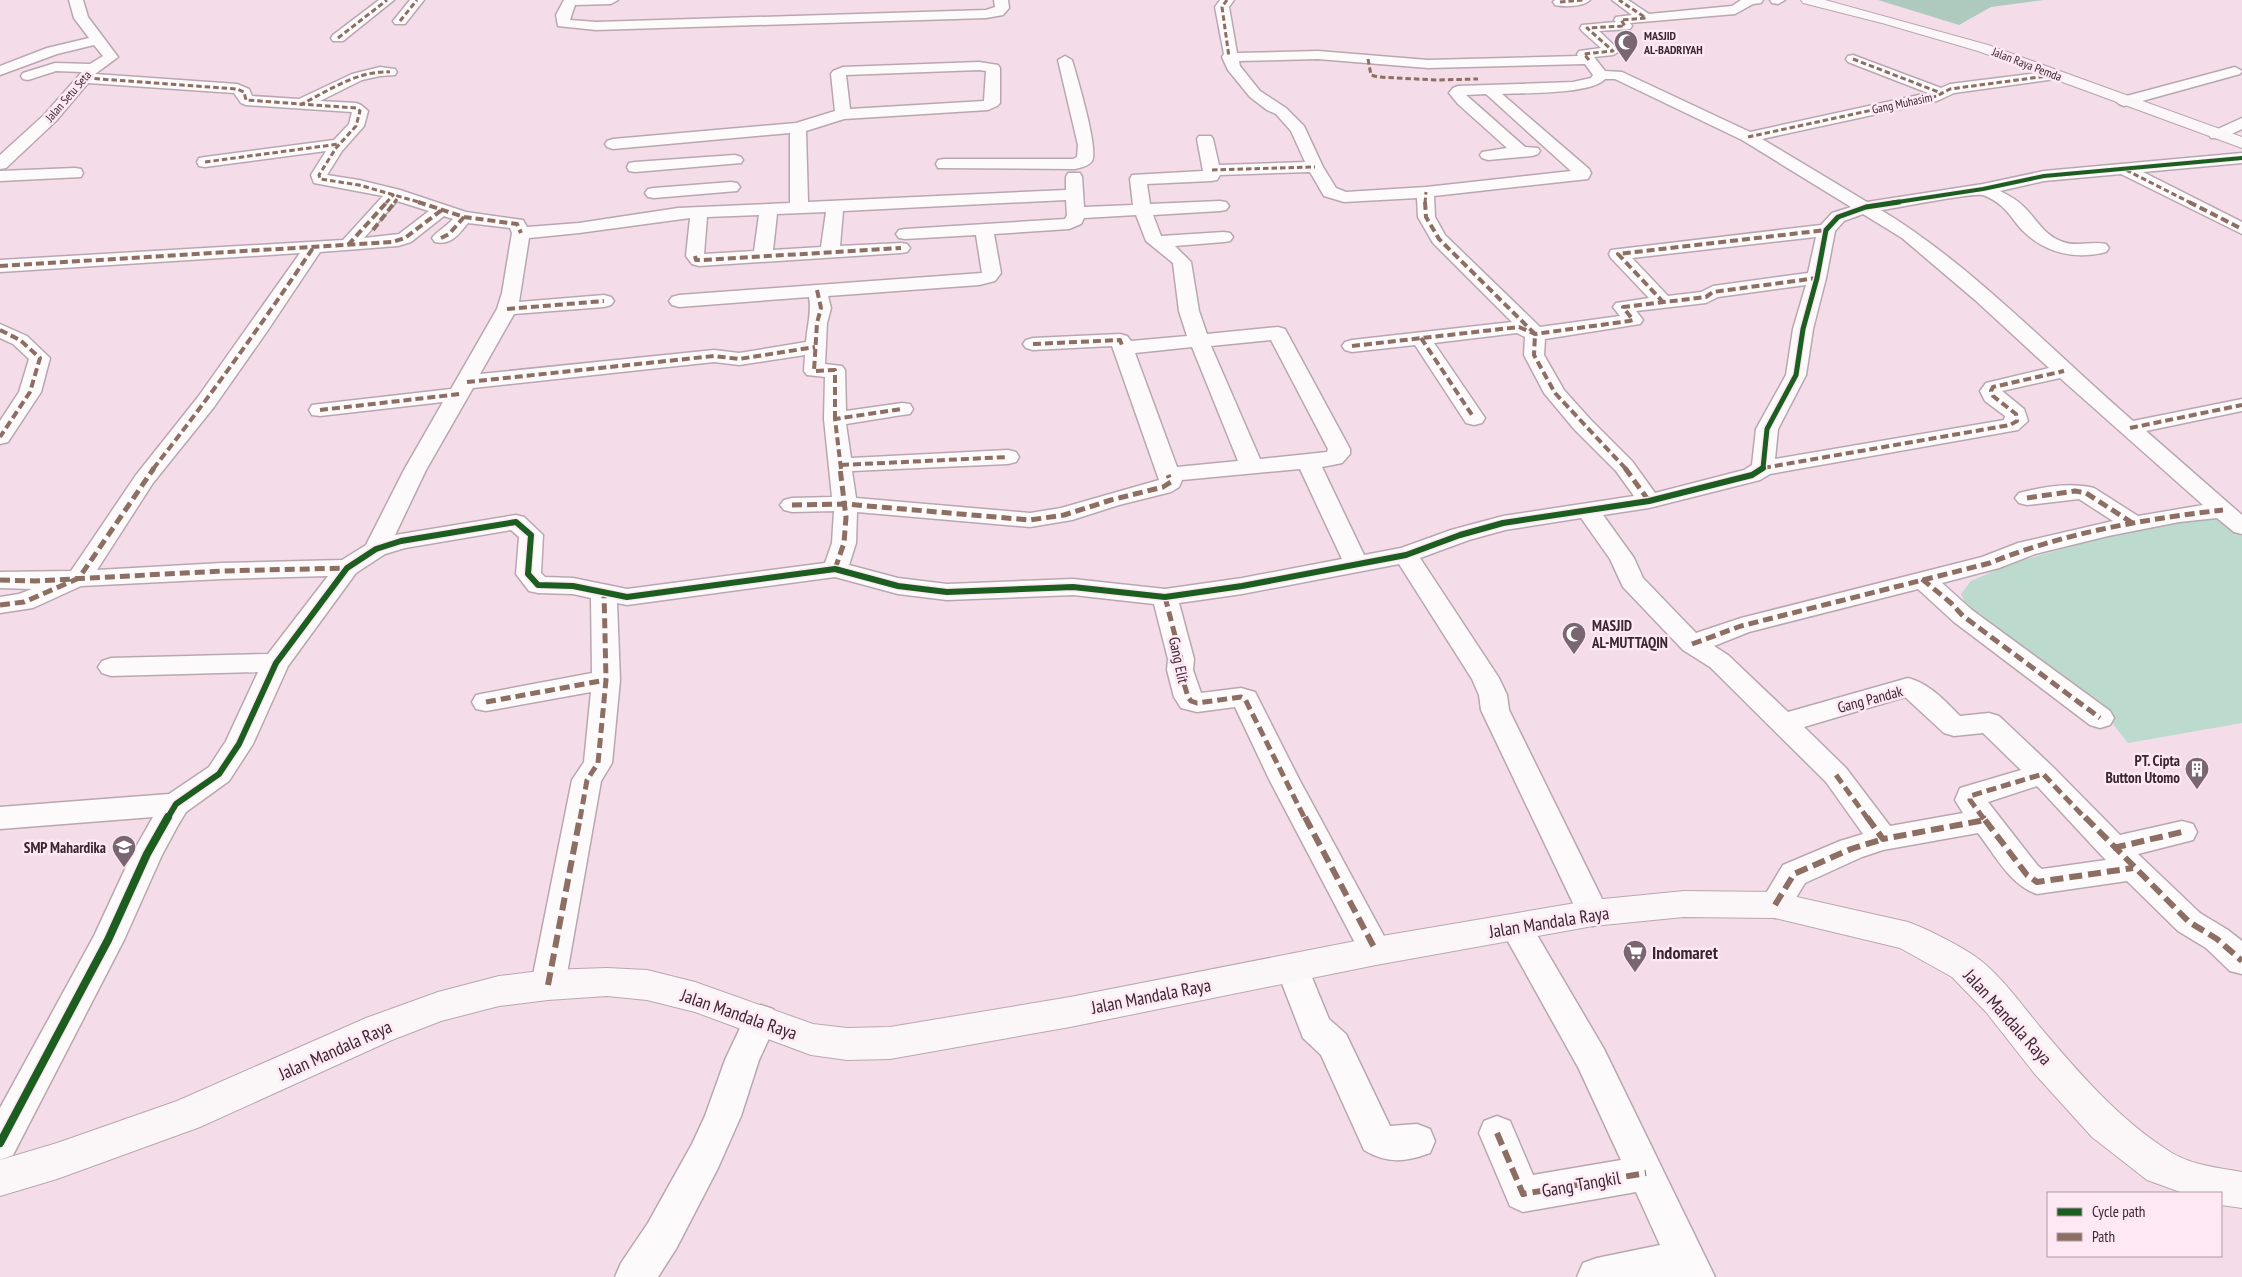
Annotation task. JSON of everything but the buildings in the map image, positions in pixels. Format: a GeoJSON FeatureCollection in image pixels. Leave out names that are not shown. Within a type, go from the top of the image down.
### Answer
{"type":"FeatureCollection","features":[{"type":"Feature","properties":{"kind":"street","name":"Jalan Setu Seta"},"geometry":{"type":"LineString","coordinates":[[0,164],[33,135],[90,73],[111,57],[81,18],[76,0]]}},
{"type":"Feature","properties":{"kind":"street"},"geometry":{"type":"LineString","coordinates":[[338,38],[387,0]]}},
{"type":"Feature","properties":{"kind":"street"},"geometry":{"type":"LineString","coordinates":[[400,21],[417,0]]}},
{"type":"Feature","properties":{"kind":"street"},"geometry":{"type":"LineString","coordinates":[[611,0],[571,1],[563,15],[563,23],[572,26],[596,26],[986,14],[998,12],[1002,8],[1001,0]]}},
{"type":"Feature","properties":{"kind":"street"},"geometry":{"type":"LineString","coordinates":[[1226,0],[1222,6],[1229,57],[1233,67],[1255,94],[1272,107],[1281,111],[1298,129],[1315,167],[1330,192],[1338,196],[1426,192],[1582,175],[1583,173],[1483,84]]}},
{"type":"Feature","properties":{"kind":"street"},"geometry":{"type":"LineString","coordinates":[[1560,2],[1583,0]]}},
{"type":"Feature","properties":{"kind":"street"},"geometry":{"type":"LineString","coordinates":[[1619,0],[1646,18]]}},
{"type":"Feature","properties":{"kind":"street"},"geometry":{"type":"LineString","coordinates":[[1368,59],[1371,74],[1378,77],[1483,84],[1573,86],[1596,81],[1595,68],[1584,54],[1613,51],[1587,28],[1625,26],[1621,20],[1735,10],[1750,1],[1756,0]]}},
{"type":"Feature","properties":{"kind":"street","name":"Jalan Raya Pemda"},"geometry":{"type":"LineString","coordinates":[[1808,0],[1949,37],[2003,54],[2124,101],[2242,143]]}},
{"type":"Feature","properties":{"kind":"street"},"geometry":{"type":"LineString","coordinates":[[0,70],[45,53],[97,40]]}},
{"type":"Feature","properties":{"kind":"street"},"geometry":{"type":"LineString","coordinates":[[1229,57],[1318,55],[1428,64],[1595,68],[1617,75],[1748,138],[1866,207],[1908,234],[1982,296],[2242,526]]}},
{"type":"Feature","properties":{"kind":"street"},"geometry":{"type":"LineString","coordinates":[[1853,59],[1940,93]]}},
{"type":"Feature","properties":{"kind":"street"},"geometry":{"type":"LineString","coordinates":[[944,164],[981,157],[1075,164],[1085,160],[1086,144],[1065,60]]}},
{"type":"Feature","properties":{"kind":"street"},"geometry":{"type":"LineString","coordinates":[[613,144],[798,128],[843,114],[913,104],[981,106],[992,103],[993,68],[978,66],[911,75],[848,70],[840,72],[838,74],[843,114]]}},
{"type":"Feature","properties":{"kind":"street"},"geometry":{"type":"LineString","coordinates":[[0,85],[52,68],[237,89],[244,92],[246,100],[356,108],[360,112],[361,119],[353,130],[338,144],[319,175],[320,179],[359,185],[397,195],[464,217],[517,224],[521,233],[512,293],[507,309],[415,470],[376,550]]}},
{"type":"Feature","properties":{"kind":"street"},"geometry":{"type":"LineString","coordinates":[[300,105],[329,88],[372,72],[390,72]]}},
{"type":"Feature","properties":{"kind":"street"},"geometry":{"type":"LineString","coordinates":[[2124,101],[2235,72]]}},
{"type":"Feature","properties":{"kind":"street","name":"Gang Muhasim"},"geometry":{"type":"LineString","coordinates":[[1748,138],[1936,96],[1950,89],[2055,75]]}},
{"type":"Feature","properties":{"kind":"street"},"geometry":{"type":"LineString","coordinates":[[1483,84],[1457,93],[1463,101],[1519,150]]}},
{"type":"Feature","properties":{"kind":"street"},"geometry":{"type":"LineString","coordinates":[[2217,135],[2242,123]]}},
{"type":"Feature","properties":{"kind":"street"},"geometry":{"type":"LineString","coordinates":[[798,128],[799,206]]}},
{"type":"Feature","properties":{"kind":"street"},"geometry":{"type":"LineString","coordinates":[[728,211],[735,134]]}},
{"type":"Feature","properties":{"kind":"street"},"geometry":{"type":"LineString","coordinates":[[1205,139],[1212,170],[1211,176],[1138,179],[1152,237],[1177,255],[1182,262],[1189,311],[1199,341],[1252,466]]}},
{"type":"Feature","properties":{"kind":"street"},"geometry":{"type":"LineString","coordinates":[[206,162],[338,144]]}},
{"type":"Feature","properties":{"kind":"street"},"geometry":{"type":"LineString","coordinates":[[1488,156],[1554,149]]}},
{"type":"Feature","properties":{"kind":"street"},"geometry":{"type":"LineString","coordinates":[[1763,468],[1767,429],[1796,375],[1803,329],[1817,278],[1826,230],[1838,217],[1866,207],[1983,189],[2044,176],[2242,158]]}},
{"type":"Feature","properties":{"kind":"street"},"geometry":{"type":"LineString","coordinates":[[635,167],[734,160]]}},
{"type":"Feature","properties":{"kind":"street"},"geometry":{"type":"LineString","coordinates":[[699,212],[694,256],[696,260],[830,252],[984,228],[1069,224],[1075,220],[1076,213],[1073,195],[1075,164]]}},
{"type":"Feature","properties":{"kind":"street"},"geometry":{"type":"LineString","coordinates":[[1212,170],[1315,167]]}},
{"type":"Feature","properties":{"kind":"street"},"geometry":{"type":"LineString","coordinates":[[2126,170],[2242,229]]}},
{"type":"Feature","properties":{"kind":"street"},"geometry":{"type":"LineString","coordinates":[[0,176],[75,173]]}},
{"type":"Feature","properties":{"kind":"street"},"geometry":{"type":"LineString","coordinates":[[654,193],[731,187]]}},
{"type":"Feature","properties":{"kind":"street"},"geometry":{"type":"LineString","coordinates":[[1983,189],[2008,202],[2018,211],[2028,227],[2065,250],[2074,251],[2100,248]]}},
{"type":"Feature","properties":{"kind":"street"},"geometry":{"type":"LineString","coordinates":[[1426,192],[1424,207],[1426,221],[1439,238],[1535,334],[1534,355],[1555,393],[1582,424],[1624,466],[1649,501]]}},
{"type":"Feature","properties":{"kind":"street"},"geometry":{"type":"LineString","coordinates":[[373,230],[397,195]]}},
{"type":"Feature","properties":{"kind":"street"},"geometry":{"type":"LineString","coordinates":[[348,245],[397,195]]}},
{"type":"Feature","properties":{"kind":"street"},"geometry":{"type":"LineString","coordinates":[[521,233],[579,228],[659,215],[699,212],[1073,195]]}},
{"type":"Feature","properties":{"kind":"street"},"geometry":{"type":"LineString","coordinates":[[904,202],[904,284]]}},
{"type":"Feature","properties":{"kind":"street"},"geometry":{"type":"LineString","coordinates":[[830,252],[835,205]]}},
{"type":"Feature","properties":{"kind":"street"},"geometry":{"type":"LineString","coordinates":[[1076,213],[1220,206]]}},
{"type":"Feature","properties":{"kind":"street"},"geometry":{"type":"LineString","coordinates":[[763,256],[769,208]]}},
{"type":"Feature","properties":{"kind":"street"},"geometry":{"type":"LineString","coordinates":[[0,266],[313,248],[402,240],[443,210]]}},
{"type":"Feature","properties":{"kind":"street"},"geometry":{"type":"LineString","coordinates":[[441,238],[448,234],[464,217]]}},
{"type":"Feature","properties":{"kind":"street"},"geometry":{"type":"LineString","coordinates":[[680,301],[988,277],[992,273],[984,228]]}},
{"type":"Feature","properties":{"kind":"street"},"geometry":{"type":"LineString","coordinates":[[1664,302],[1618,254],[1826,230]]}},
{"type":"Feature","properties":{"kind":"street"},"geometry":{"type":"LineString","coordinates":[[1159,242],[1224,237]]}},
{"type":"Feature","properties":{"kind":"street"},"geometry":{"type":"LineString","coordinates":[[0,605],[24,602],[79,578],[144,480],[206,402],[258,330],[313,248]]}},
{"type":"Feature","properties":{"kind":"street"},"geometry":{"type":"LineString","coordinates":[[1352,346],[1518,327],[1535,334],[1629,322],[1633,320],[1624,307],[1706,297],[1713,292],[1817,278]]}},
{"type":"Feature","properties":{"kind":"street"},"geometry":{"type":"LineString","coordinates":[[817,290],[821,308],[817,323],[814,372],[835,370],[835,435],[841,465],[846,517],[844,543],[835,569]]}},
{"type":"Feature","properties":{"kind":"street"},"geometry":{"type":"LineString","coordinates":[[507,309],[604,301]]}},
{"type":"Feature","properties":{"kind":"street"},"geometry":{"type":"LineString","coordinates":[[0,330],[20,340],[40,358],[30,392],[0,437]]}},
{"type":"Feature","properties":{"kind":"street"},"geometry":{"type":"LineString","coordinates":[[1123,348],[1278,333],[1339,449],[1339,454],[1334,458],[1308,462],[1168,475]]}},
{"type":"Feature","properties":{"kind":"street"},"geometry":{"type":"LineString","coordinates":[[1421,338],[1474,418]]}},
{"type":"Feature","properties":{"kind":"street"},"geometry":{"type":"LineString","coordinates":[[792,505],[845,504],[1030,520],[1064,515],[1111,500],[1163,487],[1171,482],[1120,340],[1033,344]]}},
{"type":"Feature","properties":{"kind":"street"},"geometry":{"type":"LineString","coordinates":[[320,410],[463,388],[714,356],[739,359],[815,347]]}},
{"type":"Feature","properties":{"kind":"street"},"geometry":{"type":"LineString","coordinates":[[0,1143],[108,940],[147,854],[176,804],[219,774],[239,744],[276,663],[346,568],[376,550],[400,541],[516,522],[530,535],[531,554],[528,574],[538,585],[574,586],[627,596],[835,569],[898,586],[947,592],[1073,586],[1166,597],[1242,586],[1406,555],[1460,535],[1503,523],[1649,501],[1752,475],[1763,468],[2010,425],[2017,420],[2016,414],[1993,396],[1991,391],[1993,387],[2064,370]]}},
{"type":"Feature","properties":{"kind":"street"},"geometry":{"type":"LineString","coordinates":[[2130,428],[2242,405]]}},
{"type":"Feature","properties":{"kind":"street"},"geometry":{"type":"LineString","coordinates":[[835,420],[902,409]]}},
{"type":"Feature","properties":{"kind":"street"},"geometry":{"type":"LineString","coordinates":[[841,465],[1008,457]]}},
{"type":"Feature","properties":{"kind":"street"},"geometry":{"type":"LineString","coordinates":[[1308,462],[1356,564]]}},
{"type":"Feature","properties":{"kind":"street"},"geometry":{"type":"LineString","coordinates":[[2026,498],[2075,491],[2086,493],[2134,524]]}},
{"type":"Feature","properties":{"kind":"street"},"geometry":{"type":"LineString","coordinates":[[1692,644],[1741,626],[1990,562],[2027,548],[2134,524],[2186,514],[2223,510]]}},
{"type":"Feature","properties":{"kind":"street"},"geometry":{"type":"LineString","coordinates":[[1588,511],[1622,558],[1632,581],[1692,644],[1719,661],[1836,775],[1883,839]]}},
{"type":"Feature","properties":{"kind":"street"},"geometry":{"type":"LineString","coordinates":[[1406,555],[1485,678],[1493,696],[1494,710],[1593,913]]}},
{"type":"Feature","properties":{"kind":"street"},"geometry":{"type":"LineString","coordinates":[[0,580],[35,581],[222,571],[346,568]]}},
{"type":"Feature","properties":{"kind":"street"},"geometry":{"type":"LineString","coordinates":[[1922,579],[1951,603],[1963,616],[2100,718]]}},
{"type":"Feature","properties":{"kind":"street"},"geometry":{"type":"LineString","coordinates":[[548,984],[587,780],[598,763],[606,680],[604,591]]}},
{"type":"Feature","properties":{"kind":"street","name":"Gang Elit"},"geometry":{"type":"LineString","coordinates":[[1166,597],[1181,659],[1180,670],[1188,697],[1197,703],[1241,696],[1245,699],[1284,779],[1376,951]]}},
{"type":"Feature","properties":{"kind":"street"},"geometry":{"type":"LineString","coordinates":[[111,667],[276,663]]}},
{"type":"Feature","properties":{"kind":"street"},"geometry":{"type":"LineString","coordinates":[[486,702],[606,680]]}},
{"type":"Feature","properties":{"kind":"street","name":"Gang Pandak"},"geometry":{"type":"LineString","coordinates":[[1783,723],[1908,687],[1918,692],[1954,726],[1989,723],[2043,774],[2123,858],[2189,922],[2218,939],[2242,960]]}},
{"type":"Feature","properties":{"kind":"street"},"geometry":{"type":"LineString","coordinates":[[2043,774],[1970,796],[1970,800],[2027,875],[2038,882],[2123,858],[2182,832]]}},
{"type":"Feature","properties":{"kind":"street"},"geometry":{"type":"LineString","coordinates":[[0,818],[176,804]]}},
{"type":"Feature","properties":{"kind":"street"},"geometry":{"type":"LineString","coordinates":[[1775,905],[1794,874],[1851,849],[1883,839],[1986,820]]}},
{"type":"Feature","properties":{"kind":"street","name":"Jalan Mandala Raya"},"geometry":{"type":"LineString","coordinates":[[0,1178],[57,1162],[187,1115],[379,1029],[438,1007],[499,991],[548,984],[607,982],[647,985],[695,997],[761,1019],[811,1039],[847,1044],[890,1043],[1070,1012],[1376,951],[1593,913],[1684,904],[1775,905],[1908,936],[1964,967],[1998,1002],[2047,1062],[2105,1124],[2161,1167],[2208,1184],[2242,1190]]}},
{"type":"Feature","properties":{"kind":"street"},"geometry":{"type":"LineString","coordinates":[[1516,927],[1592,1060],[1691,1268],[1598,1277]]}},
{"type":"Feature","properties":{"kind":"street"},"geometry":{"type":"LineString","coordinates":[[1292,968],[1315,1028],[1334,1045],[1377,1138],[1387,1144],[1417,1142]]}},
{"type":"Feature","properties":{"kind":"street"},"geometry":{"type":"LineString","coordinates":[[635,1277],[662,1236],[705,1156],[723,1116],[742,1060],[761,1019]]}},
{"type":"Feature","properties":{"kind":"street","name":"Gang Tangkil"},"geometry":{"type":"LineString","coordinates":[[1498,1133],[1523,1194],[1646,1173]]}},
{"type":"Feature","properties":{"kind":"green space"},"geometry":{"type":"Polygon","coordinates":[[[1878,0],[2044,0],[1991,7],[1959,25],[1878,0]]]}},
{"type":"Feature","properties":{"kind":"green space"},"geometry":{"type":"Polygon","coordinates":[[[2221,517],[2242,536],[2242,723],[2128,743],[2100,708],[1968,608],[1961,594],[1971,581],[2012,563],[2105,537],[2174,523],[2221,517]]]}},
{"type":"Feature","properties":{"kind":"marked path"},"geometry":{"type":"LineString","coordinates":[[338,38],[387,0]]}},
{"type":"Feature","properties":{"kind":"marked path"},"geometry":{"type":"LineString","coordinates":[[400,21],[417,0]]}},
{"type":"Feature","properties":{"kind":"marked path"},"geometry":{"type":"LineString","coordinates":[[1227,0],[1222,7],[1229,57]]}},
{"type":"Feature","properties":{"kind":"marked path"},"geometry":{"type":"LineString","coordinates":[[1560,2],[1583,0]]}},
{"type":"Feature","properties":{"kind":"marked path"},"geometry":{"type":"LineString","coordinates":[[1589,60],[1584,54],[1613,51],[1587,28],[1625,26],[1621,20],[1646,18],[1619,0]]}},
{"type":"Feature","properties":{"kind":"marked path"},"geometry":{"type":"LineString","coordinates":[[1368,59],[1371,75],[1378,77],[1436,80],[1478,79]]}},
{"type":"Feature","properties":{"kind":"marked path"},"geometry":{"type":"LineString","coordinates":[[1853,59],[1941,93]]}},
{"type":"Feature","properties":{"kind":"marked path"},"geometry":{"type":"LineString","coordinates":[[300,105],[357,77],[380,71],[390,72]]}},
{"type":"Feature","properties":{"kind":"marked path"},"geometry":{"type":"LineString","coordinates":[[1748,137],[1937,96],[1950,89],[2055,75]]}},
{"type":"Feature","properties":{"kind":"marked path"},"geometry":{"type":"LineString","coordinates":[[86,78],[237,89],[244,92],[246,100],[356,108],[360,111],[360,117],[356,126],[331,155],[319,175],[320,179],[359,185],[394,194],[464,217],[517,224],[521,233]]}},
{"type":"Feature","properties":{"kind":"marked path"},"geometry":{"type":"LineString","coordinates":[[205,162],[339,144]]}},
{"type":"Feature","properties":{"kind":"marked path"},"geometry":{"type":"LineString","coordinates":[[1212,170],[1315,167]]}},
{"type":"Feature","properties":{"kind":"marked path"},"geometry":{"type":"LineString","coordinates":[[2126,170],[2242,229]]}},
{"type":"Feature","properties":{"kind":"marked path"},"geometry":{"type":"LineString","coordinates":[[1426,192],[1426,217],[1439,239],[1535,334],[1534,355],[1555,393],[1582,424],[1624,466],[1649,501]]}},
{"type":"Feature","properties":{"kind":"marked path"},"geometry":{"type":"LineString","coordinates":[[348,245],[394,194]]}},
{"type":"Feature","properties":{"kind":"marked path"},"geometry":{"type":"LineString","coordinates":[[373,230],[397,199]]}},
{"type":"Feature","properties":{"kind":"marked path"},"geometry":{"type":"LineString","coordinates":[[0,266],[392,242],[405,238],[443,209]]}},
{"type":"Feature","properties":{"kind":"marked path"},"geometry":{"type":"LineString","coordinates":[[441,238],[449,234],[464,217]]}},
{"type":"Feature","properties":{"kind":"marked path"},"geometry":{"type":"LineString","coordinates":[[1664,303],[1618,254],[1826,230]]}},
{"type":"Feature","properties":{"kind":"marked path"},"geometry":{"type":"LineString","coordinates":[[0,605],[24,602],[79,578],[144,480],[206,402],[258,330],[313,248]]}},
{"type":"Feature","properties":{"kind":"marked path"},"geometry":{"type":"LineString","coordinates":[[695,256],[696,260],[703,260],[901,248]]}},
{"type":"Feature","properties":{"kind":"marked path"},"geometry":{"type":"LineString","coordinates":[[1352,346],[1519,327],[1535,334],[1629,321],[1633,320],[1623,307],[1706,297],[1713,292],[1817,278]]}},
{"type":"Feature","properties":{"kind":"marked path"},"geometry":{"type":"LineString","coordinates":[[817,290],[821,308],[817,323],[814,371],[835,370],[835,419]]}},
{"type":"Feature","properties":{"kind":"marked path"},"geometry":{"type":"LineString","coordinates":[[507,309],[604,301]]}},
{"type":"Feature","properties":{"kind":"marked path"},"geometry":{"type":"LineString","coordinates":[[0,330],[20,340],[40,358],[30,392],[0,437]]}},
{"type":"Feature","properties":{"kind":"marked path"},"geometry":{"type":"LineString","coordinates":[[1421,338],[1474,418]]}},
{"type":"Feature","properties":{"kind":"marked path"},"geometry":{"type":"LineString","coordinates":[[1033,344],[1120,340],[1123,348]]}},
{"type":"Feature","properties":{"kind":"marked path"},"geometry":{"type":"LineString","coordinates":[[467,382],[714,356],[739,359],[815,347]]}},
{"type":"Feature","properties":{"kind":"marked path"},"geometry":{"type":"LineString","coordinates":[[1763,468],[2010,425],[2017,421],[2016,414],[1993,396],[1991,391],[1993,387],[2064,371]]}},
{"type":"Feature","properties":{"kind":"marked path"},"geometry":{"type":"LineString","coordinates":[[320,410],[460,394]]}},
{"type":"Feature","properties":{"kind":"marked path"},"geometry":{"type":"LineString","coordinates":[[2130,428],[2242,405]]}},
{"type":"Feature","properties":{"kind":"marked path"},"geometry":{"type":"LineString","coordinates":[[835,569],[844,543],[846,517],[835,419],[902,409]]}},
{"type":"Feature","properties":{"kind":"marked path"},"geometry":{"type":"LineString","coordinates":[[841,465],[1008,457]]}},
{"type":"Feature","properties":{"kind":"marked path"},"geometry":{"type":"LineString","coordinates":[[792,505],[845,504],[1030,520],[1064,515],[1111,500],[1163,487],[1171,482],[1168,475]]}},
{"type":"Feature","properties":{"kind":"marked path"},"geometry":{"type":"LineString","coordinates":[[2027,498],[2075,491],[2086,493],[2134,524]]}},
{"type":"Feature","properties":{"kind":"marked path"},"geometry":{"type":"LineString","coordinates":[[1692,644],[1741,626],[1990,563],[2027,548],[2179,515],[2223,510]]}},
{"type":"Feature","properties":{"kind":"marked path"},"geometry":{"type":"LineString","coordinates":[[0,580],[35,581],[222,571],[347,568]]}},
{"type":"Feature","properties":{"kind":"marked path"},"geometry":{"type":"LineString","coordinates":[[1922,579],[1951,603],[1963,616],[2100,718]]}},
{"type":"Feature","properties":{"kind":"marked path"},"geometry":{"type":"LineString","coordinates":[[548,985],[587,780],[598,763],[606,680],[604,591]]}},
{"type":"Feature","properties":{"kind":"marked path"},"geometry":{"type":"LineString","coordinates":[[1165,597],[1181,659],[1180,670],[1188,697],[1191,701],[1197,703],[1241,697],[1245,699],[1284,779],[1376,951]]}},
{"type":"Feature","properties":{"kind":"marked path"},"geometry":{"type":"LineString","coordinates":[[486,702],[606,680]]}},
{"type":"Feature","properties":{"kind":"marked path"},"geometry":{"type":"LineString","coordinates":[[1836,775],[1883,839],[1985,820],[1970,800],[1970,796],[2043,774],[2133,868],[2189,922],[2217,939],[2242,961]]}},
{"type":"Feature","properties":{"kind":"marked path"},"geometry":{"type":"LineString","coordinates":[[1985,820],[2027,875],[2037,882],[2133,868]]}},
{"type":"Feature","properties":{"kind":"marked path"},"geometry":{"type":"LineString","coordinates":[[2113,848],[2182,832]]}},
{"type":"Feature","properties":{"kind":"marked path"},"geometry":{"type":"LineString","coordinates":[[1775,905],[1794,874],[1851,849],[1883,839]]}},
{"type":"Feature","properties":{"kind":"marked path"},"geometry":{"type":"LineString","coordinates":[[1497,1133],[1523,1194],[1646,1173]]}},
{"type":"Feature","properties":{"kind":"cycle path"},"geometry":{"type":"LineString","coordinates":[[0,1143],[108,940],[147,854],[176,804],[219,774],[239,744],[276,663],[347,568],[376,549],[401,541],[516,522],[531,535],[528,574],[538,585],[573,586],[627,597],[835,569],[898,586],[947,592],[1073,587],[1165,597],[1242,586],[1406,555],[1460,535],[1503,523],[1649,501],[1752,475],[1763,468],[1767,429],[1796,375],[1803,329],[1817,278],[1826,230],[1838,217],[1866,207],[1983,189],[2044,176],[2242,158]]}},
{"type":"Feature","properties":{"kind":"place","name":"MASJID AL-BADRIYAH"},"geometry":{"type":"Point","coordinates":[1626,63]}},
{"type":"Feature","properties":{"kind":"place","name":"MASJID AL-MUTTAQIN"},"geometry":{"type":"Point","coordinates":[1574,655]}},
{"type":"Feature","properties":{"kind":"place","name":"PT. Cipta Button Utomo"},"geometry":{"type":"Point","coordinates":[2197,790]}},
{"type":"Feature","properties":{"kind":"place","name":"SMP Mahardika"},"geometry":{"type":"Point","coordinates":[124,868]}},
{"type":"Feature","properties":{"kind":"place","name":"Indomaret"},"geometry":{"type":"Point","coordinates":[1635,973]}}]}
